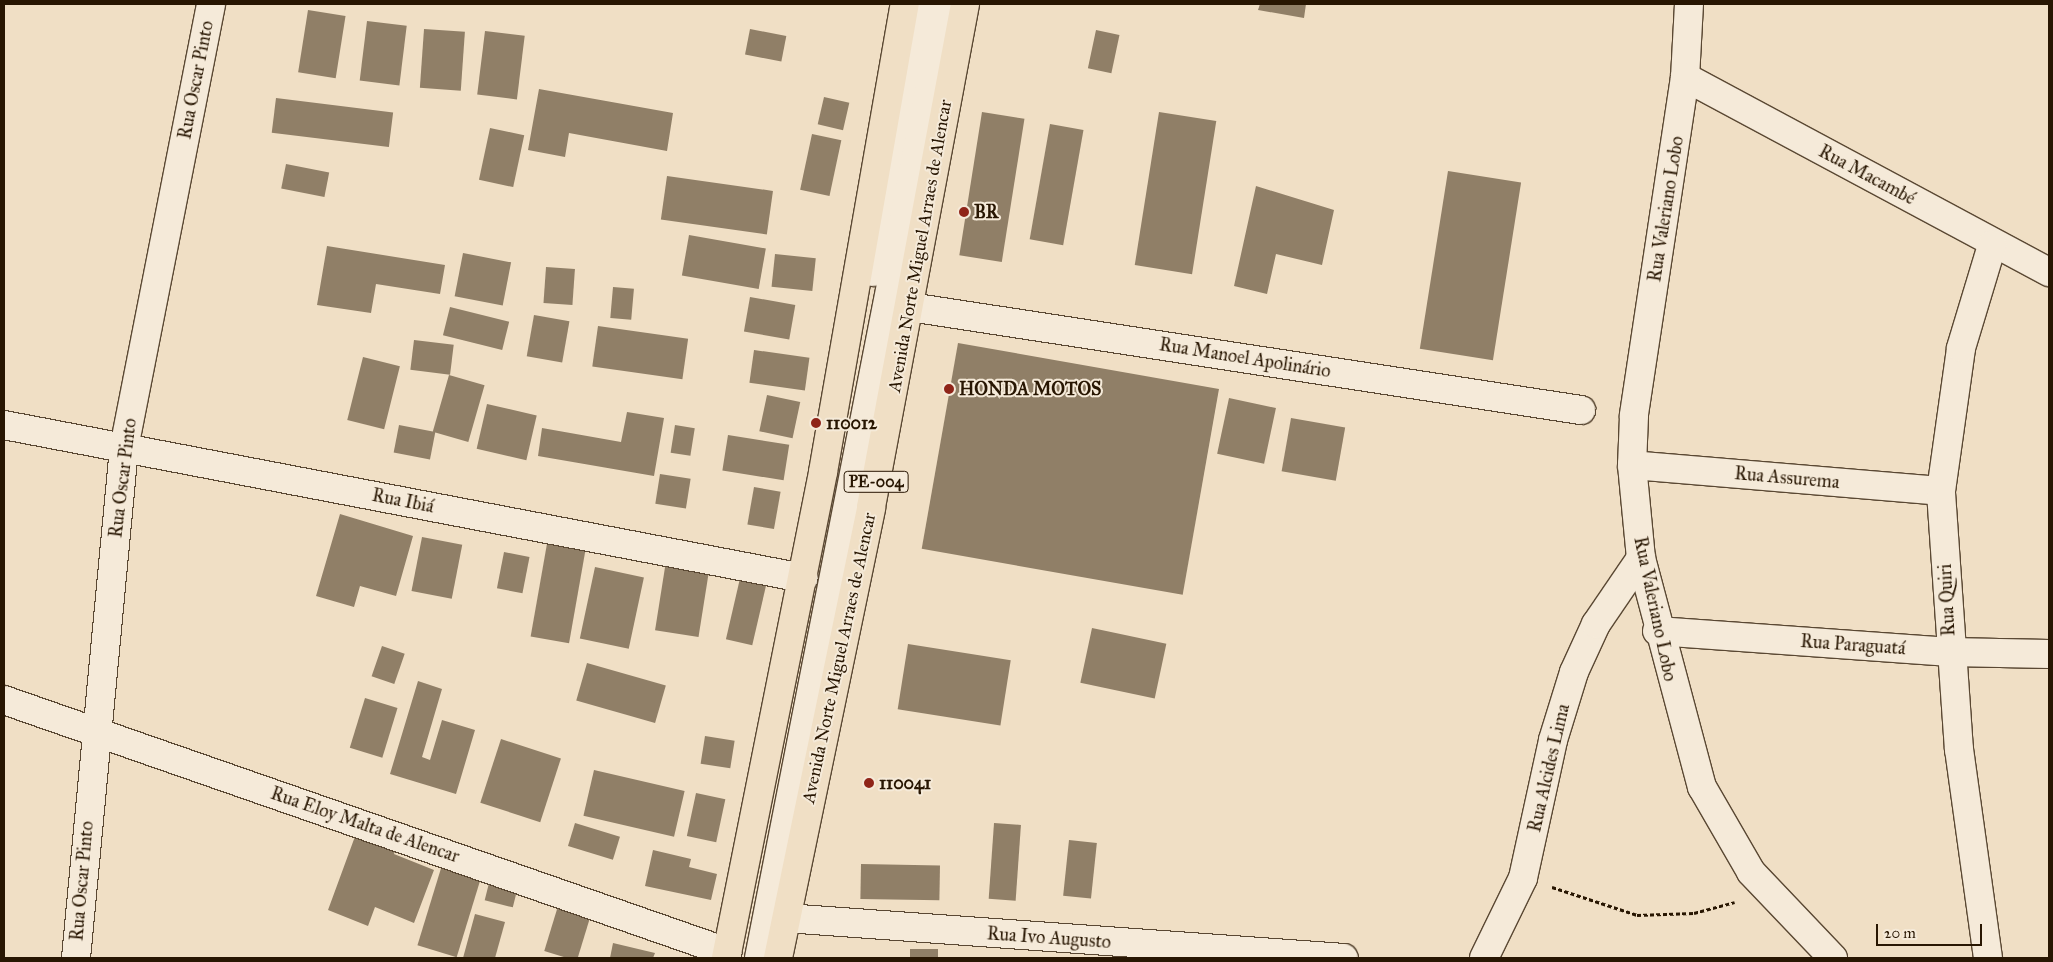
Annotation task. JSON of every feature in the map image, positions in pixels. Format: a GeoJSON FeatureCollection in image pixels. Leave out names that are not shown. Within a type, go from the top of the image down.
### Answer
{"type":"FeatureCollection","features":[{"type":"Feature","properties":{"kind":"main road","name":"PE-004"},"geometry":{"type":"LineString","coordinates":[[731,956],[803,578],[905,4]]}},
{"type":"Feature","properties":{"kind":"main road","name":"Avenida Norte Miguel Arraes de Alencar"},"geometry":{"type":"LineString","coordinates":[[778,958],[910,307],[966,4]]}},
{"type":"Feature","properties":{"kind":"street","name":"Rua Oscar Pinto"},"geometry":{"type":"LineString","coordinates":[[76,958],[95,734],[124,448],[211,4]]}},
{"type":"Feature","properties":{"kind":"street"},"geometry":{"type":"LineString","coordinates":[[731,956],[838,472],[922,4]]}},
{"type":"Feature","properties":{"kind":"street"},"geometry":{"type":"LineString","coordinates":[[759,958],[946,4]]}},
{"type":"Feature","properties":{"kind":"street","name":"Rua Valeriano Lobo"},"geometry":{"type":"LineString","coordinates":[[1689,4],[1685,77],[1634,416],[1632,465],[1640,558],[1657,631],[1702,786],[1751,872],[1833,958]]}},
{"type":"Feature","properties":{"kind":"street","name":"Rua Macambé"},"geometry":{"type":"LineString","coordinates":[[1685,77],[1992,245],[2049,272]]}},
{"type":"Feature","properties":{"kind":"street","name":"Rua Quiri"},"geometry":{"type":"LineString","coordinates":[[1988,958],[1950,652],[1941,491],[1961,348],[1992,245]]}},
{"type":"Feature","properties":{"kind":"street","name":"Rua Manoel Apolinário"},"geometry":{"type":"LineString","coordinates":[[910,307],[1581,410]]}},
{"type":"Feature","properties":{"kind":"street","name":"Rua Ibiá"},"geometry":{"type":"LineString","coordinates":[[4,426],[803,578]]}},
{"type":"Feature","properties":{"kind":"street","name":"Rua Assurema"},"geometry":{"type":"LineString","coordinates":[[1632,465],[1941,491]]}},
{"type":"Feature","properties":{"kind":"street","name":"Rua Alcides Lima"},"geometry":{"type":"LineString","coordinates":[[1484,958],[1523,878],[1553,740],[1574,672],[1596,624],[1640,558]]}},
{"type":"Feature","properties":{"kind":"street","name":"Rua Paraguatá"},"geometry":{"type":"LineString","coordinates":[[1657,631],[1950,652],[2049,654]]}},
{"type":"Feature","properties":{"kind":"street","name":"Rua Eloy Malta de Alencar"},"geometry":{"type":"LineString","coordinates":[[4,700],[95,734],[731,956]]}},
{"type":"Feature","properties":{"kind":"street","name":"Rua Ivo Augusto"},"geometry":{"type":"LineString","coordinates":[[785,918],[1344,958]]}},
{"type":"Feature","properties":{"kind":"path"},"geometry":{"type":"LineString","coordinates":[[1523,878],[1637,916],[1694,913],[1769,893]]}},
{"type":"Feature","properties":{"kind":"building"},"geometry":{"type":"Polygon","coordinates":[[[1260,4],[1306,4],[1304,18],[1258,10],[1260,4]]]}},
{"type":"Feature","properties":{"kind":"building"},"geometry":{"type":"Polygon","coordinates":[[[308,10],[346,16],[336,78],[298,72],[308,10]]]}},
{"type":"Feature","properties":{"kind":"building"},"geometry":{"type":"Polygon","coordinates":[[[367,21],[407,26],[399,85],[360,81],[367,21]]]}},
{"type":"Feature","properties":{"kind":"building"},"geometry":{"type":"Polygon","coordinates":[[[424,29],[465,32],[461,91],[420,88],[424,29]]]}},
{"type":"Feature","properties":{"kind":"building"},"geometry":{"type":"Polygon","coordinates":[[[750,29],[786,36],[781,62],[745,55],[750,29]]]}},
{"type":"Feature","properties":{"kind":"building"},"geometry":{"type":"Polygon","coordinates":[[[1096,30],[1119,35],[1111,73],[1088,68],[1096,30]]]}},
{"type":"Feature","properties":{"kind":"building"},"geometry":{"type":"Polygon","coordinates":[[[485,31],[525,36],[517,99],[477,95],[485,31]]]}},
{"type":"Feature","properties":{"kind":"building"},"geometry":{"type":"Polygon","coordinates":[[[539,89],[673,113],[667,151],[569,133],[565,157],[528,150],[539,89]]]}},
{"type":"Feature","properties":{"kind":"building"},"geometry":{"type":"Polygon","coordinates":[[[824,97],[849,103],[843,130],[818,124],[824,97]]]}},
{"type":"Feature","properties":{"kind":"building"},"geometry":{"type":"Polygon","coordinates":[[[276,98],[393,112],[389,147],[272,133],[276,98]]]}},
{"type":"Feature","properties":{"kind":"building"},"geometry":{"type":"Polygon","coordinates":[[[982,112],[1024,119],[1002,262],[959,255],[982,112]]]}},
{"type":"Feature","properties":{"kind":"building"},"geometry":{"type":"Polygon","coordinates":[[[1159,112],[1216,121],[1192,274],[1135,265],[1159,112]]]}},
{"type":"Feature","properties":{"kind":"building"},"geometry":{"type":"Polygon","coordinates":[[[1050,124],[1083,130],[1063,245],[1030,239],[1050,124]]]}},
{"type":"Feature","properties":{"kind":"building"},"geometry":{"type":"Polygon","coordinates":[[[490,128],[524,135],[513,187],[479,180],[490,128]]]}},
{"type":"Feature","properties":{"kind":"building"},"geometry":{"type":"Polygon","coordinates":[[[812,134],[841,140],[829,196],[800,190],[812,134]]]}},
{"type":"Feature","properties":{"kind":"building"},"geometry":{"type":"Polygon","coordinates":[[[286,164],[329,172],[324,197],[281,189],[286,164]]]}},
{"type":"Feature","properties":{"kind":"building"},"geometry":{"type":"Polygon","coordinates":[[[1448,171],[1521,183],[1493,360],[1420,349],[1448,171]]]}},
{"type":"Feature","properties":{"kind":"building"},"geometry":{"type":"Polygon","coordinates":[[[667,176],[773,191],[767,234],[661,220],[667,176]]]}},
{"type":"Feature","properties":{"kind":"building"},"geometry":{"type":"Polygon","coordinates":[[[1256,186],[1334,210],[1322,265],[1276,254],[1267,294],[1234,286],[1256,186]]]}},
{"type":"Feature","properties":{"kind":"building"},"geometry":{"type":"Polygon","coordinates":[[[689,235],[766,249],[759,289],[682,275],[689,235]]]}},
{"type":"Feature","properties":{"kind":"building"},"geometry":{"type":"Polygon","coordinates":[[[327,246],[445,265],[440,294],[376,284],[371,313],[317,305],[327,246]]]}},
{"type":"Feature","properties":{"kind":"building"},"geometry":{"type":"Polygon","coordinates":[[[463,253],[511,262],[503,306],[455,296],[463,253]]]}},
{"type":"Feature","properties":{"kind":"building"},"geometry":{"type":"Polygon","coordinates":[[[775,254],[816,258],[812,291],[772,287],[775,254]]]}},
{"type":"Feature","properties":{"kind":"building"},"geometry":{"type":"Polygon","coordinates":[[[546,267],[575,269],[572,305],[543,303],[546,267]]]}},
{"type":"Feature","properties":{"kind":"building"},"geometry":{"type":"Polygon","coordinates":[[[613,287],[634,289],[631,320],[610,318],[613,287]]]}},
{"type":"Feature","properties":{"kind":"building"},"geometry":{"type":"Polygon","coordinates":[[[750,297],[795,305],[789,339],[744,331],[750,297]]]}},
{"type":"Feature","properties":{"kind":"building"},"geometry":{"type":"Polygon","coordinates":[[[450,307],[509,322],[502,350],[443,335],[450,307]]]}},
{"type":"Feature","properties":{"kind":"building"},"geometry":{"type":"Polygon","coordinates":[[[534,315],[569,321],[562,363],[527,356],[534,315]]]}},
{"type":"Feature","properties":{"kind":"building"},"geometry":{"type":"Polygon","coordinates":[[[598,326],[688,339],[682,379],[592,367],[598,326]]]}},
{"type":"Feature","properties":{"kind":"building"},"geometry":{"type":"Polygon","coordinates":[[[414,340],[454,345],[450,375],[410,370],[414,340]]]}},
{"type":"Feature","properties":{"kind":"building"},"geometry":{"type":"Polygon","coordinates":[[[958,343],[1219,389],[1183,595],[922,549],[958,343]]]}},
{"type":"Feature","properties":{"kind":"building"},"geometry":{"type":"Polygon","coordinates":[[[754,350],[809,358],[805,390],[749,383],[754,350]]]}},
{"type":"Feature","properties":{"kind":"building"},"geometry":{"type":"Polygon","coordinates":[[[363,357],[400,366],[384,429],[347,420],[363,357]]]}},
{"type":"Feature","properties":{"kind":"building"},"geometry":{"type":"Polygon","coordinates":[[[449,375],[485,385],[468,442],[433,432],[449,375]]]}},
{"type":"Feature","properties":{"kind":"building"},"geometry":{"type":"Polygon","coordinates":[[[767,395],[800,402],[793,438],[759,431],[767,395]]]}},
{"type":"Feature","properties":{"kind":"building"},"geometry":{"type":"Polygon","coordinates":[[[1229,398],[1276,408],[1264,464],[1217,454],[1229,398]]]}},
{"type":"Feature","properties":{"kind":"building"},"geometry":{"type":"Polygon","coordinates":[[[487,404],[537,415],[526,460],[477,449],[487,404]]]}},
{"type":"Feature","properties":{"kind":"building"},"geometry":{"type":"Polygon","coordinates":[[[627,412],[664,418],[654,476],[538,456],[542,428],[621,442],[627,412]]]}},
{"type":"Feature","properties":{"kind":"building"},"geometry":{"type":"Polygon","coordinates":[[[1291,418],[1345,428],[1336,481],[1282,471],[1291,418]]]}},
{"type":"Feature","properties":{"kind":"building"},"geometry":{"type":"Polygon","coordinates":[[[399,425],[435,432],[430,460],[394,452],[399,425]]]}},
{"type":"Feature","properties":{"kind":"building"},"geometry":{"type":"Polygon","coordinates":[[[675,425],[695,428],[690,456],[671,453],[675,425]]]}},
{"type":"Feature","properties":{"kind":"building"},"geometry":{"type":"Polygon","coordinates":[[[728,435],[789,445],[784,480],[722,471],[728,435]]]}},
{"type":"Feature","properties":{"kind":"building"},"geometry":{"type":"Polygon","coordinates":[[[660,474],[691,479],[686,508],[655,504],[660,474]]]}},
{"type":"Feature","properties":{"kind":"building"},"geometry":{"type":"Polygon","coordinates":[[[754,487],[781,492],[774,529],[747,524],[754,487]]]}},
{"type":"Feature","properties":{"kind":"building"},"geometry":{"type":"Polygon","coordinates":[[[340,514],[413,536],[396,596],[360,586],[354,607],[316,596],[340,514]]]}},
{"type":"Feature","properties":{"kind":"building"},"geometry":{"type":"Polygon","coordinates":[[[422,537],[462,545],[452,599],[412,591],[422,537]]]}},
{"type":"Feature","properties":{"kind":"building"},"geometry":{"type":"Polygon","coordinates":[[[548,538],[586,545],[569,643],[531,636],[548,538]]]}},
{"type":"Feature","properties":{"kind":"building"},"geometry":{"type":"Polygon","coordinates":[[[504,552],[530,557],[522,593],[497,588],[504,552]]]}},
{"type":"Feature","properties":{"kind":"building"},"geometry":{"type":"Polygon","coordinates":[[[666,561],[709,568],[699,637],[655,630],[666,561]]]}},
{"type":"Feature","properties":{"kind":"building"},"geometry":{"type":"Polygon","coordinates":[[[595,567],[644,577],[629,649],[580,638],[595,567]]]}},
{"type":"Feature","properties":{"kind":"building"},"geometry":{"type":"Polygon","coordinates":[[[741,574],[767,580],[752,645],[726,639],[741,574]]]}},
{"type":"Feature","properties":{"kind":"building"},"geometry":{"type":"Polygon","coordinates":[[[1092,628],[1166,644],[1155,699],[1080,683],[1092,628]]]}},
{"type":"Feature","properties":{"kind":"building"},"geometry":{"type":"Polygon","coordinates":[[[908,644],[1011,660],[1000,725],[898,709],[908,644]]]}},
{"type":"Feature","properties":{"kind":"building"},"geometry":{"type":"Polygon","coordinates":[[[382,646],[405,654],[394,684],[372,676],[382,646]]]}},
{"type":"Feature","properties":{"kind":"building"},"geometry":{"type":"Polygon","coordinates":[[[587,663],[666,686],[655,723],[576,700],[587,663]]]}},
{"type":"Feature","properties":{"kind":"building"},"geometry":{"type":"Polygon","coordinates":[[[418,681],[442,689],[422,757],[430,760],[442,720],[475,730],[456,794],[390,774],[418,681]]]}},
{"type":"Feature","properties":{"kind":"building"},"geometry":{"type":"Polygon","coordinates":[[[365,698],[398,708],[382,758],[350,748],[365,698]]]}},
{"type":"Feature","properties":{"kind":"building"},"geometry":{"type":"Polygon","coordinates":[[[705,736],[735,741],[730,768],[701,764],[705,736]]]}},
{"type":"Feature","properties":{"kind":"building"},"geometry":{"type":"Polygon","coordinates":[[[501,739],[561,758],[540,822],[480,803],[501,739]]]}},
{"type":"Feature","properties":{"kind":"building"},"geometry":{"type":"Polygon","coordinates":[[[594,770],[685,791],[674,837],[583,816],[594,770]]]}},
{"type":"Feature","properties":{"kind":"building"},"geometry":{"type":"Polygon","coordinates":[[[696,793],[725,799],[716,842],[687,836],[696,793]]]}},
{"type":"Feature","properties":{"kind":"building"},"geometry":{"type":"Polygon","coordinates":[[[575,823],[620,837],[613,860],[568,846],[575,823]]]}},
{"type":"Feature","properties":{"kind":"building"},"geometry":{"type":"Polygon","coordinates":[[[994,823],[1021,825],[1016,901],[989,899],[994,823]]]}},
{"type":"Feature","properties":{"kind":"building"},"geometry":{"type":"Polygon","coordinates":[[[357,831],[397,846],[394,854],[434,870],[414,923],[375,907],[368,926],[328,910],[357,831]]]}},
{"type":"Feature","properties":{"kind":"building"},"geometry":{"type":"Polygon","coordinates":[[[1069,840],[1097,843],[1091,899],[1063,896],[1069,840]]]}},
{"type":"Feature","properties":{"kind":"building"},"geometry":{"type":"Polygon","coordinates":[[[653,850],[691,859],[689,867],[717,874],[711,900],[645,886],[653,850]]]}},
{"type":"Feature","properties":{"kind":"building"},"geometry":{"type":"Polygon","coordinates":[[[861,864],[940,865],[939,900],[860,899],[861,864]]]}},
{"type":"Feature","properties":{"kind":"building"},"geometry":{"type":"Polygon","coordinates":[[[442,865],[481,877],[457,957],[417,945],[442,865]]]}},
{"type":"Feature","properties":{"kind":"building"},"geometry":{"type":"Polygon","coordinates":[[[490,879],[518,886],[513,907],[485,900],[490,879]]]}},
{"type":"Feature","properties":{"kind":"building"},"geometry":{"type":"Polygon","coordinates":[[[558,906],[591,916],[578,958],[567,958],[544,951],[558,906]]]}},
{"type":"Feature","properties":{"kind":"building"},"geometry":{"type":"Polygon","coordinates":[[[475,914],[505,922],[495,958],[463,958],[475,914]]]}},
{"type":"Feature","properties":{"kind":"building"},"geometry":{"type":"Polygon","coordinates":[[[613,943],[655,953],[653,958],[610,958],[613,943]]]}},
{"type":"Feature","properties":{"kind":"building"},"geometry":{"type":"Polygon","coordinates":[[[910,949],[938,949],[938,958],[910,958],[910,949]]]}},
{"type":"Feature","properties":{"kind":"place","name":"BR"},"geometry":{"type":"Point","coordinates":[964,212]}},
{"type":"Feature","properties":{"kind":"place","name":"HONDA MOTOS"},"geometry":{"type":"Point","coordinates":[949,389]}},
{"type":"Feature","properties":{"kind":"place","name":"110012"},"geometry":{"type":"Point","coordinates":[816,423]}},
{"type":"Feature","properties":{"kind":"place","name":"110041"},"geometry":{"type":"Point","coordinates":[869,783]}}]}
